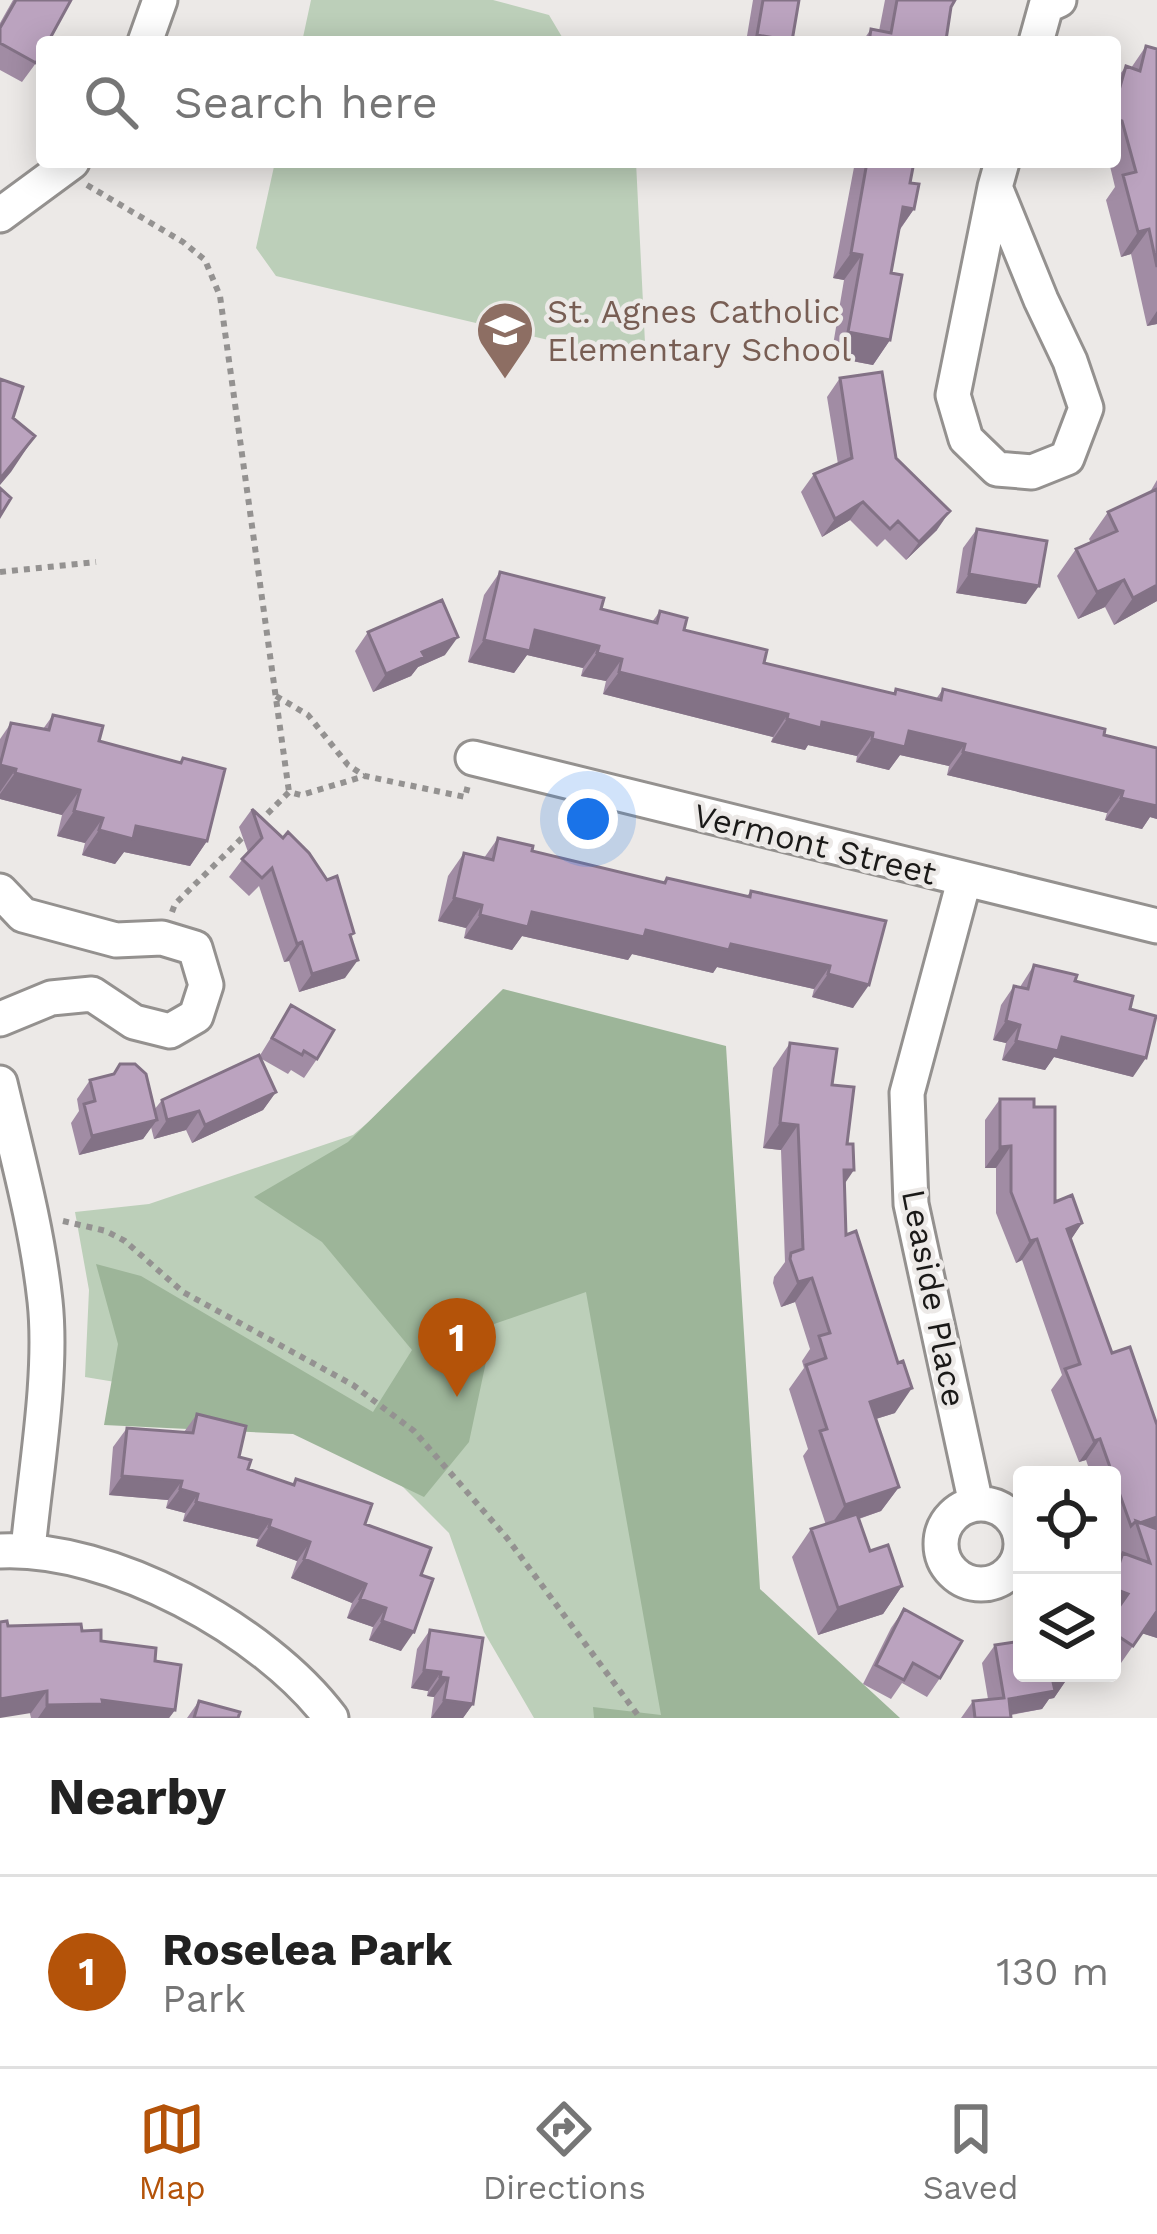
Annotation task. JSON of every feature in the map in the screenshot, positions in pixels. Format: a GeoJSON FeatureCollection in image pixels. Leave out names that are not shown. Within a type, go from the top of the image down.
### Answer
{"type":"FeatureCollection","features":[{"type":"Feature","properties":{"kind":"street"},"geometry":{"type":"LineString","coordinates":[[147,36],[160,0]]}},
{"type":"Feature","properties":{"kind":"street"},"geometry":{"type":"LineString","coordinates":[[1038,36],[1046,6],[1059,0]]}},
{"type":"Feature","properties":{"kind":"street"},"geometry":{"type":"LineString","coordinates":[[0,215],[65,168]]}},
{"type":"Feature","properties":{"kind":"street"},"geometry":{"type":"LineString","coordinates":[[999,175],[1041,300],[1086,409],[1067,458],[1032,472],[997,469],[966,439],[953,395],[999,175]]}},
{"type":"Feature","properties":{"kind":"street","name":"Vermont Street"},"geometry":{"type":"LineString","coordinates":[[473,758],[1157,926]]}},
{"type":"Feature","properties":{"kind":"street","name":"Leaside Place"},"geometry":{"type":"LineString","coordinates":[[964,881],[907,1093],[911,1204],[976,1504]]}},
{"type":"Feature","properties":{"kind":"street"},"geometry":{"type":"LineString","coordinates":[[0,891],[23,915],[116,940],[162,938],[195,948],[206,985],[196,1016],[170,1030],[134,1022],[92,994],[51,998],[0,1019]]}},
{"type":"Feature","properties":{"kind":"street"},"geometry":{"type":"LineString","coordinates":[[0,1083],[30,1213],[46,1324],[14,1550],[150,1584],[208,1612],[269,1655],[331,1718]]}},
{"type":"Feature","properties":{"kind":"path"},"geometry":{"type":"LineString","coordinates":[[72,168],[98,194],[183,242],[205,260],[220,296],[289,792]]}},
{"type":"Feature","properties":{"kind":"path"},"geometry":{"type":"LineString","coordinates":[[0,572],[96,562]]}},
{"type":"Feature","properties":{"kind":"path"},"geometry":{"type":"LineString","coordinates":[[276,697],[308,715],[337,753],[365,776],[465,797],[473,758]]}},
{"type":"Feature","properties":{"kind":"path"},"geometry":{"type":"LineString","coordinates":[[289,792],[301,795],[365,776]]}},
{"type":"Feature","properties":{"kind":"path"},"geometry":{"type":"LineString","coordinates":[[162,938],[175,904],[289,792]]}},
{"type":"Feature","properties":{"kind":"path"},"geometry":{"type":"LineString","coordinates":[[30,1213],[106,1231],[125,1241],[197,1301],[352,1385],[414,1431],[507,1538],[640,1718]]}},
{"type":"Feature","properties":{"kind":"green space"},"geometry":{"type":"Polygon","coordinates":[[[311,0],[493,0],[549,15],[561,36],[303,36],[311,0]]]}},
{"type":"Feature","properties":{"kind":"green space"},"geometry":{"type":"Polygon","coordinates":[[[274,168],[636,168],[646,363],[276,276],[256,248],[274,168]]]}},
{"type":"Feature","properties":{"kind":"green space"},"geometry":{"type":"Polygon","coordinates":[[[503,989],[726,1046],[760,1589],[900,1718],[594,1718],[593,1707],[661,1715],[586,1292],[494,1324],[469,1442],[424,1497],[293,1434],[104,1425],[118,1344],[96,1264],[141,1276],[373,1412],[412,1350],[322,1242],[254,1197],[348,1142],[503,989]]]}},
{"type":"Feature","properties":{"kind":"green space"},"geometry":{"type":"Polygon","coordinates":[[[469,1038],[669,1169],[769,1718],[534,1718],[484,1632],[449,1533],[334,1418],[85,1377],[89,1290],[75,1212],[149,1204],[353,1135],[469,1038]]]}},
{"type":"Feature","properties":{"kind":"building"},"geometry":{"type":"Polygon","coordinates":[[[16,0],[71,0],[51,36],[36,36],[36,63],[0,43],[0,28],[16,0]]]}},
{"type":"Feature","properties":{"kind":"building"},"geometry":{"type":"Polygon","coordinates":[[[763,0],[799,0],[793,36],[757,35],[763,0]]]}},
{"type":"Feature","properties":{"kind":"building"},"geometry":{"type":"Polygon","coordinates":[[[897,0],[955,0],[947,36],[870,36],[871,29],[891,33],[897,0]]]}},
{"type":"Feature","properties":{"kind":"building"},"geometry":{"type":"Polygon","coordinates":[[[1146,46],[1157,49],[1157,267],[1149,229],[1138,232],[1123,175],[1136,172],[1121,121],[1121,83],[1126,66],[1140,71],[1146,46]]]}},
{"type":"Feature","properties":{"kind":"building"},"geometry":{"type":"Polygon","coordinates":[[[866,168],[913,168],[910,183],[919,184],[914,209],[903,207],[891,273],[902,275],[890,340],[848,332],[862,255],[851,253],[866,168]]]}},
{"type":"Feature","properties":{"kind":"building"},"geometry":{"type":"Polygon","coordinates":[[[882,372],[896,458],[950,511],[919,542],[898,521],[890,529],[863,502],[835,519],[814,474],[852,458],[840,378],[882,372]]]}},
{"type":"Feature","properties":{"kind":"building"},"geometry":{"type":"Polygon","coordinates":[[[0,379],[23,387],[13,418],[35,436],[0,479],[0,379]]]}},
{"type":"Feature","properties":{"kind":"building"},"geometry":{"type":"Polygon","coordinates":[[[0,488],[11,498],[0,516],[0,488]]]}},
{"type":"Feature","properties":{"kind":"building"},"geometry":{"type":"Polygon","coordinates":[[[1157,489],[1157,585],[1133,598],[1124,580],[1097,592],[1076,549],[1117,531],[1108,512],[1157,489]]]}},
{"type":"Feature","properties":{"kind":"building"},"geometry":{"type":"Polygon","coordinates":[[[977,529],[1047,541],[1039,586],[969,574],[977,529]]]}},
{"type":"Feature","properties":{"kind":"building"},"geometry":{"type":"Polygon","coordinates":[[[500,572],[604,598],[601,609],[657,623],[660,611],[687,618],[684,630],[767,650],[764,663],[895,694],[896,689],[941,700],[943,689],[1105,729],[1104,735],[1157,748],[1157,806],[1121,798],[1123,791],[963,752],[965,744],[909,731],[905,747],[872,739],[873,733],[822,722],[821,728],[787,719],[788,714],[619,672],[622,659],[597,653],[599,646],[535,630],[530,651],[484,640],[500,572]]]}},
{"type":"Feature","properties":{"kind":"building"},"geometry":{"type":"Polygon","coordinates":[[[442,600],[458,637],[386,674],[368,632],[442,600]]]}},
{"type":"Feature","properties":{"kind":"building"},"geometry":{"type":"Polygon","coordinates":[[[53,715],[103,726],[99,741],[181,763],[183,758],[225,769],[207,841],[136,826],[133,839],[99,830],[103,818],[74,811],[80,790],[0,765],[11,723],[49,730],[53,715]]]}},
{"type":"Feature","properties":{"kind":"building"},"geometry":{"type":"Polygon","coordinates":[[[252,809],[283,838],[288,832],[327,880],[337,876],[358,960],[312,974],[272,868],[262,878],[242,859],[262,838],[252,809]]]}},
{"type":"Feature","properties":{"kind":"building"},"geometry":{"type":"Polygon","coordinates":[[[498,838],[533,846],[532,851],[665,883],[667,878],[750,897],[751,891],[886,921],[869,985],[828,974],[830,966],[731,944],[729,950],[646,930],[644,937],[532,912],[528,927],[480,915],[482,905],[454,898],[464,853],[493,860],[498,838]]]}},
{"type":"Feature","properties":{"kind":"building"},"geometry":{"type":"Polygon","coordinates":[[[1034,965],[1133,996],[1130,1009],[1156,1016],[1146,1058],[1062,1037],[1058,1051],[1016,1041],[1020,1025],[1006,1021],[1014,986],[1028,989],[1034,965]]]}},
{"type":"Feature","properties":{"kind":"building"},"geometry":{"type":"Polygon","coordinates":[[[291,1005],[334,1030],[317,1059],[272,1038],[291,1005]]]}},
{"type":"Feature","properties":{"kind":"building"},"geometry":{"type":"Polygon","coordinates":[[[790,1043],[837,1049],[832,1085],[854,1087],[847,1144],[853,1144],[854,1170],[844,1170],[846,1235],[856,1231],[898,1363],[903,1361],[912,1388],[870,1402],[899,1487],[845,1505],[820,1431],[827,1429],[806,1365],[826,1358],[819,1336],[830,1333],[812,1278],[798,1282],[790,1259],[791,1253],[803,1249],[798,1125],[780,1123],[790,1043]]]}},
{"type":"Feature","properties":{"kind":"building"},"geometry":{"type":"Polygon","coordinates":[[[259,1055],[276,1092],[205,1125],[199,1111],[167,1120],[162,1100],[259,1055]]]}},
{"type":"Feature","properties":{"kind":"building"},"geometry":{"type":"Polygon","coordinates":[[[120,1064],[135,1064],[146,1074],[157,1120],[92,1136],[84,1104],[95,1101],[90,1080],[114,1074],[120,1064]]]}},
{"type":"Feature","properties":{"kind":"building"},"geometry":{"type":"Polygon","coordinates":[[[1000,1099],[1034,1099],[1034,1107],[1055,1107],[1055,1202],[1072,1195],[1082,1223],[1067,1229],[1112,1353],[1130,1347],[1157,1425],[1157,1517],[1131,1526],[1121,1498],[1121,1466],[1110,1466],[1100,1439],[1094,1441],[1065,1369],[1080,1364],[1037,1239],[1030,1241],[1011,1192],[1011,1146],[1000,1147],[1000,1099]]]}},
{"type":"Feature","properties":{"kind":"building"},"geometry":{"type":"Polygon","coordinates":[[[197,1414],[246,1426],[239,1457],[251,1460],[248,1469],[372,1504],[365,1524],[431,1548],[421,1575],[433,1579],[414,1632],[382,1621],[386,1608],[360,1599],[366,1584],[304,1559],[310,1542],[269,1527],[271,1520],[196,1502],[198,1494],[180,1489],[182,1481],[122,1476],[127,1428],[193,1433],[197,1414]]]}},
{"type":"Feature","properties":{"kind":"building"},"geometry":{"type":"Polygon","coordinates":[[[857,1514],[870,1551],[888,1545],[902,1586],[838,1608],[811,1529],[857,1514]]]}},
{"type":"Feature","properties":{"kind":"building"},"geometry":{"type":"Polygon","coordinates":[[[1136,1521],[1157,1529],[1157,1611],[1133,1646],[1121,1638],[1121,1604],[1128,1594],[1121,1591],[1121,1559],[1123,1553],[1150,1563],[1136,1521]]]}},
{"type":"Feature","properties":{"kind":"building"},"geometry":{"type":"Polygon","coordinates":[[[904,1609],[962,1641],[940,1678],[913,1663],[904,1680],[876,1665],[904,1609]]]}},
{"type":"Feature","properties":{"kind":"building"},"geometry":{"type":"Polygon","coordinates":[[[7,1621],[8,1626],[81,1624],[82,1631],[101,1630],[101,1641],[156,1648],[155,1661],[181,1665],[175,1710],[102,1700],[103,1704],[47,1705],[47,1691],[0,1699],[0,1622],[7,1621]]]}},
{"type":"Feature","properties":{"kind":"building"},"geometry":{"type":"Polygon","coordinates":[[[430,1630],[483,1638],[473,1704],[444,1700],[448,1678],[424,1670],[430,1630]]]}},
{"type":"Feature","properties":{"kind":"building"},"geometry":{"type":"Polygon","coordinates":[[[1013,1642],[1013,1682],[1053,1682],[1055,1691],[1009,1699],[1011,1718],[975,1718],[973,1701],[1004,1698],[995,1645],[1013,1642]]]}},
{"type":"Feature","properties":{"kind":"building"},"geometry":{"type":"Polygon","coordinates":[[[199,1701],[240,1712],[238,1718],[194,1718],[199,1701]]]}},
{"type":"Feature","properties":{"kind":"place","name":"St. Agnes Catholic Elementary School"},"geometry":{"type":"Point","coordinates":[505,381]}},
{"type":"Feature","properties":{"kind":"place","name":"Roselea Park"},"geometry":{"type":"Point","coordinates":[457,1397]}}]}
